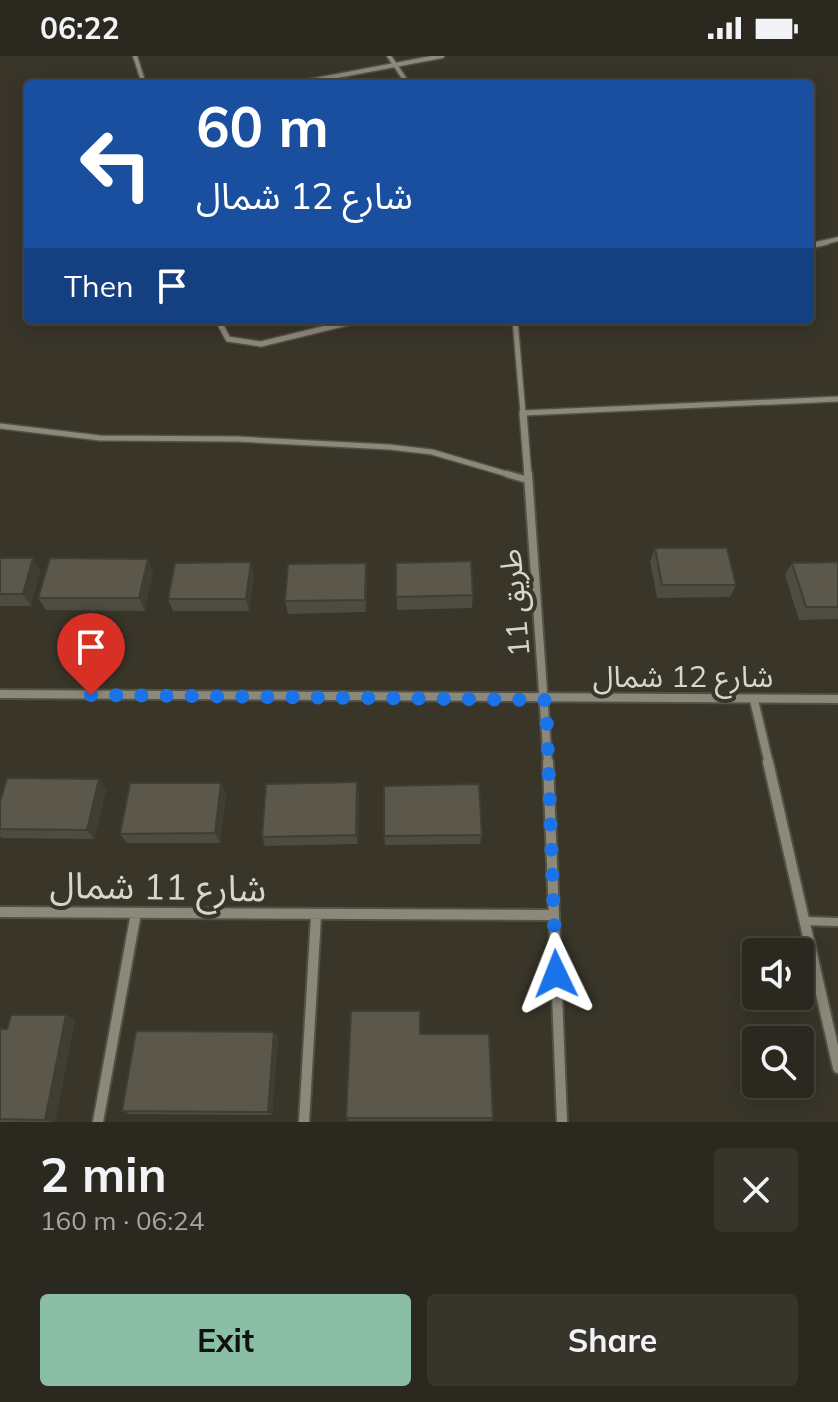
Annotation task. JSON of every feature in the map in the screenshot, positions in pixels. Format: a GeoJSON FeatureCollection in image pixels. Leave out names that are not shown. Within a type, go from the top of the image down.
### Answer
{"type":"FeatureCollection","features":[{"type":"Feature","properties":{"kind":"street","name":"طريق 11"},"geometry":{"type":"LineString","coordinates":[[523,413],[546,700],[562,1122]]}},
{"type":"Feature","properties":{"kind":"street","name":"شارع 12 شمال"},"geometry":{"type":"LineString","coordinates":[[0,694],[546,700],[838,699]]}},
{"type":"Feature","properties":{"kind":"street"},"geometry":{"type":"LineString","coordinates":[[754,700],[838,1068]]}},
{"type":"Feature","properties":{"kind":"street","name":"شارع 11 شمال"},"geometry":{"type":"LineString","coordinates":[[0,912],[553,915]]}},
{"type":"Feature","properties":{"kind":"street"},"geometry":{"type":"LineString","coordinates":[[98,1122],[136,913]]}},
{"type":"Feature","properties":{"kind":"street"},"geometry":{"type":"LineString","coordinates":[[304,1122],[316,916]]}},
{"type":"Feature","properties":{"kind":"lane"},"geometry":{"type":"LineString","coordinates":[[135,56],[143,80]]}},
{"type":"Feature","properties":{"kind":"lane"},"geometry":{"type":"LineString","coordinates":[[389,56],[405,80]]}},
{"type":"Feature","properties":{"kind":"lane"},"geometry":{"type":"LineString","coordinates":[[316,80],[442,56]]}},
{"type":"Feature","properties":{"kind":"lane"},"geometry":{"type":"LineString","coordinates":[[814,245],[838,239]]}},
{"type":"Feature","properties":{"kind":"lane"},"geometry":{"type":"LineString","coordinates":[[220,324],[228,339],[247,344],[334,324]]}},
{"type":"Feature","properties":{"kind":"lane","name":"طريق 11"},"geometry":{"type":"LineString","coordinates":[[515,324],[523,413]]}},
{"type":"Feature","properties":{"kind":"lane"},"geometry":{"type":"LineString","coordinates":[[523,413],[838,399]]}},
{"type":"Feature","properties":{"kind":"lane"},"geometry":{"type":"LineString","coordinates":[[0,426],[100,438],[237,439],[389,447],[432,452],[528,480]]}},
{"type":"Feature","properties":{"kind":"lane"},"geometry":{"type":"LineString","coordinates":[[805,921],[838,922]]}},
{"type":"Feature","properties":{"kind":"building"},"geometry":{"type":"Polygon","coordinates":[[[655,548],[727,548],[736,585],[662,585],[655,548]]]}},
{"type":"Feature","properties":{"kind":"building"},"geometry":{"type":"Polygon","coordinates":[[[0,558],[33,558],[23,594],[0,594],[0,558]]]}},
{"type":"Feature","properties":{"kind":"building"},"geometry":{"type":"Polygon","coordinates":[[[50,558],[148,559],[139,598],[38,598],[50,558]]]}},
{"type":"Feature","properties":{"kind":"building"},"geometry":{"type":"Polygon","coordinates":[[[471,561],[473,595],[396,597],[396,563],[471,561]]]}},
{"type":"Feature","properties":{"kind":"building"},"geometry":{"type":"Polygon","coordinates":[[[251,562],[246,599],[168,599],[175,563],[251,562]]]}},
{"type":"Feature","properties":{"kind":"building"},"geometry":{"type":"Polygon","coordinates":[[[838,562],[838,607],[806,607],[792,563],[838,562]]]}},
{"type":"Feature","properties":{"kind":"building"},"geometry":{"type":"Polygon","coordinates":[[[366,563],[365,600],[285,601],[288,564],[366,563]]]}},
{"type":"Feature","properties":{"kind":"building"},"geometry":{"type":"Polygon","coordinates":[[[7,778],[99,779],[87,830],[0,829],[0,802],[7,778]]]}},
{"type":"Feature","properties":{"kind":"building"},"geometry":{"type":"Polygon","coordinates":[[[357,782],[356,835],[262,837],[266,784],[357,782]]]}},
{"type":"Feature","properties":{"kind":"building"},"geometry":{"type":"Polygon","coordinates":[[[130,783],[221,783],[215,833],[120,834],[130,783]]]}},
{"type":"Feature","properties":{"kind":"building"},"geometry":{"type":"Polygon","coordinates":[[[479,784],[482,835],[384,836],[384,786],[479,784]]]}},
{"type":"Feature","properties":{"kind":"building"},"geometry":{"type":"Polygon","coordinates":[[[351,1011],[420,1011],[420,1034],[489,1034],[493,1118],[346,1118],[351,1011]]]}},
{"type":"Feature","properties":{"kind":"building"},"geometry":{"type":"Polygon","coordinates":[[[11,1015],[66,1015],[45,1120],[0,1119],[0,1029],[7,1029],[11,1015]]]}},
{"type":"Feature","properties":{"kind":"building"},"geometry":{"type":"Polygon","coordinates":[[[136,1031],[274,1032],[268,1112],[122,1111],[136,1031]]]}},
{"type":"Feature","properties":{"kind":"route"},"geometry":{"type":"LineString","coordinates":[[91,695],[546,700],[556,974]]}}]}
